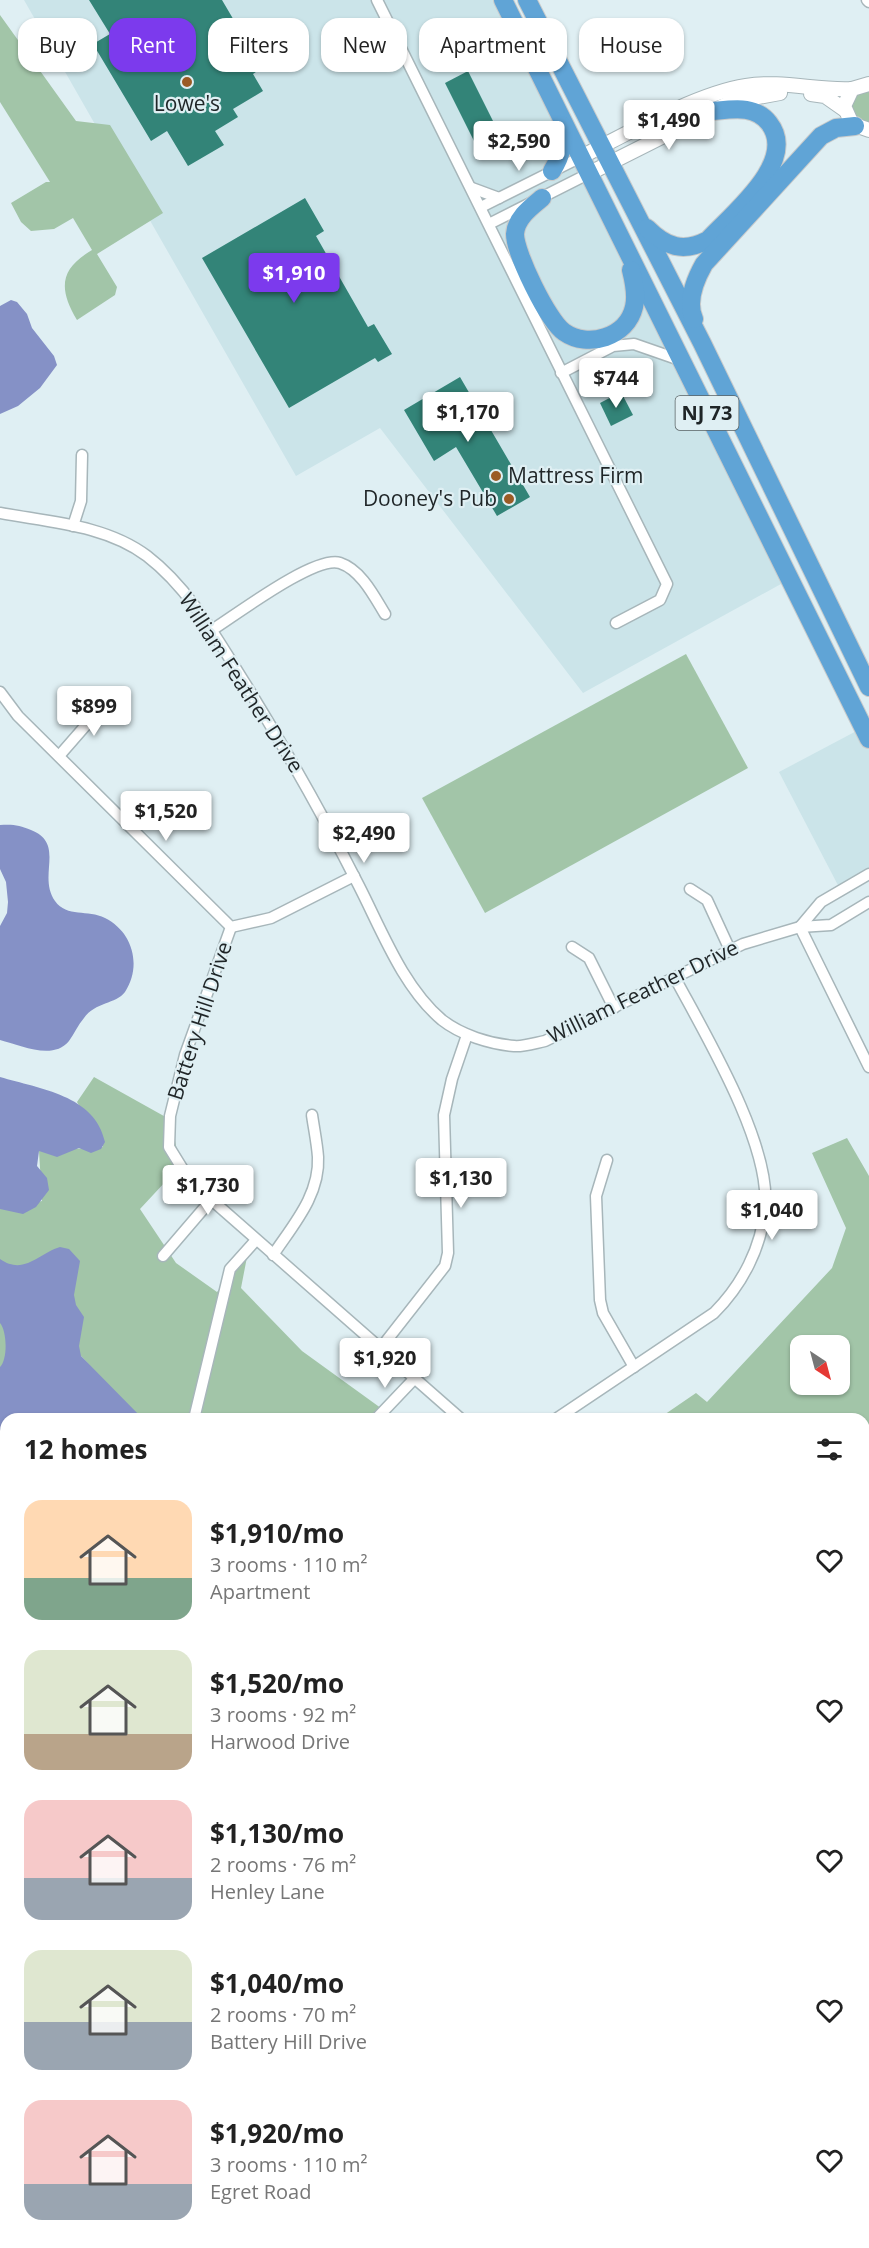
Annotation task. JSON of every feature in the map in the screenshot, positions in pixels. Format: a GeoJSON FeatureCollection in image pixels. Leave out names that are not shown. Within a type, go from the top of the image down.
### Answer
{"type":"FeatureCollection","features":[{"type":"Feature","properties":{"kind":"highway","name":"NJ 73"},"geometry":{"type":"LineString","coordinates":[[503,0],[869,739]]}},
{"type":"Feature","properties":{"kind":"highway","name":"NJ 73"},"geometry":{"type":"LineString","coordinates":[[526,0],[702,343],[869,687]]}},
{"type":"Feature","properties":{"kind":"highway"},"geometry":{"type":"LineString","coordinates":[[627,197],[647,227],[664,243],[688,248],[708,240],[771,170],[778,154],[772,128],[760,115],[743,109],[713,111]]}},
{"type":"Feature","properties":{"kind":"highway"},"geometry":{"type":"LineString","coordinates":[[552,171],[560,159],[563,143],[559,115]]}},
{"type":"Feature","properties":{"kind":"highway"},"geometry":{"type":"LineString","coordinates":[[702,343],[691,312],[696,279],[704,264],[821,136],[836,128],[862,128]]}},
{"type":"Feature","properties":{"kind":"highway"},"geometry":{"type":"LineString","coordinates":[[542,198],[525,213],[517,227],[518,250],[551,318],[564,332],[588,340],[601,339],[623,327],[634,307],[635,294],[625,245]]}},
{"type":"Feature","properties":{"kind":"street"},"geometry":{"type":"LineString","coordinates":[[381,1],[561,373],[667,584],[660,600],[616,624]]}},
{"type":"Feature","properties":{"kind":"street"},"geometry":{"type":"LineString","coordinates":[[481,207],[695,102],[746,86],[782,84],[852,89],[869,84]]}},
{"type":"Feature","properties":{"kind":"street"},"geometry":{"type":"LineString","coordinates":[[844,110],[847,96],[852,89]]}},
{"type":"Feature","properties":{"kind":"street"},"geometry":{"type":"LineString","coordinates":[[489,224],[713,111],[749,97],[800,92],[825,96],[844,110],[862,128]]}},
{"type":"Feature","properties":{"kind":"street"},"geometry":{"type":"LineString","coordinates":[[472,188],[499,198]]}},
{"type":"Feature","properties":{"kind":"street"},"geometry":{"type":"LineString","coordinates":[[561,373],[613,346],[634,344],[682,361]]}},
{"type":"Feature","properties":{"kind":"street"},"geometry":{"type":"LineString","coordinates":[[73,526],[81,501],[82,455]]}},
{"type":"Feature","properties":{"kind":"street","name":"William Feather Drive"},"geometry":{"type":"LineString","coordinates":[[0,513],[98,531],[146,555],[184,593],[212,630],[302,776],[395,957],[414,987],[444,1021],[467,1035],[516,1047],[545,1041],[743,944],[800,927],[831,925],[869,902]]}},
{"type":"Feature","properties":{"kind":"street"},"geometry":{"type":"LineString","coordinates":[[212,630],[303,572],[319,564],[335,562],[348,567],[360,578],[385,614]]}},
{"type":"Feature","properties":{"kind":"street"},"geometry":{"type":"LineString","coordinates":[[0,692],[18,716],[231,927],[272,918],[354,876]]}},
{"type":"Feature","properties":{"kind":"street"},"geometry":{"type":"LineString","coordinates":[[59,756],[93,717],[96,707]]}},
{"type":"Feature","properties":{"kind":"street"},"geometry":{"type":"LineString","coordinates":[[869,874],[821,902],[800,927],[869,1067]]}},
{"type":"Feature","properties":{"kind":"street"},"geometry":{"type":"LineString","coordinates":[[690,889],[707,900],[730,950]]}},
{"type":"Feature","properties":{"kind":"street","name":"Battery Hill Drive"},"geometry":{"type":"LineString","coordinates":[[231,927],[185,1055],[170,1116],[169,1147],[174,1158],[190,1181],[454,1413]]}},
{"type":"Feature","properties":{"kind":"street"},"geometry":{"type":"LineString","coordinates":[[572,947],[589,958],[614,1008]]}},
{"type":"Feature","properties":{"kind":"street"},"geometry":{"type":"LineString","coordinates":[[565,1413],[714,1313],[729,1298],[747,1270],[765,1207],[756,1147],[726,1074],[675,978]]}},
{"type":"Feature","properties":{"kind":"street"},"geometry":{"type":"LineString","coordinates":[[380,1349],[445,1266],[448,1253],[444,1115],[452,1079],[467,1035]]}},
{"type":"Feature","properties":{"kind":"street"},"geometry":{"type":"LineString","coordinates":[[273,1255],[309,1200],[314,1186],[318,1157],[312,1115]]}},
{"type":"Feature","properties":{"kind":"street"},"geometry":{"type":"LineString","coordinates":[[607,1160],[596,1196],[600,1300],[603,1313],[634,1367]]}},
{"type":"Feature","properties":{"kind":"street"},"geometry":{"type":"LineString","coordinates":[[163,1256],[211,1200]]}},
{"type":"Feature","properties":{"kind":"street"},"geometry":{"type":"LineString","coordinates":[[195,1413],[230,1269],[256,1240]]}},
{"type":"Feature","properties":{"kind":"street"},"geometry":{"type":"LineString","coordinates":[[382,1413],[414,1379]]}},
{"type":"Feature","properties":{"kind":"shaded area"},"geometry":{"type":"Polygon","coordinates":[[[24,0],[503,0],[512,18],[419,18],[419,72],[539,72],[790,579],[583,693],[380,428],[296,476],[65,72],[97,72],[97,18],[34,18],[24,0]]]}},
{"type":"Feature","properties":{"kind":"shaded area"},"geometry":{"type":"Polygon","coordinates":[[[864,727],[869,739],[869,874],[841,891],[779,772],[864,727]]]}},
{"type":"Feature","properties":{"kind":"green space"},"geometry":{"type":"Polygon","coordinates":[[[0,15],[18,40],[18,72],[41,72],[76,121],[110,125],[163,213],[97,254],[117,287],[115,295],[77,320],[67,298],[65,280],[73,264],[92,250],[73,218],[54,229],[31,231],[21,222],[11,203],[46,182],[50,182],[0,102],[0,15]]]}},
{"type":"Feature","properties":{"kind":"green space"},"geometry":{"type":"Polygon","coordinates":[[[869,84],[869,130],[866,130],[844,106],[869,84]]]}},
{"type":"Feature","properties":{"kind":"green space"},"geometry":{"type":"Polygon","coordinates":[[[686,654],[748,768],[485,913],[422,798],[686,654]]]}},
{"type":"Feature","properties":{"kind":"green space"},"geometry":{"type":"Polygon","coordinates":[[[94,1077],[171,1120],[180,1166],[140,1209],[176,1263],[217,1292],[247,1257],[241,1288],[302,1351],[388,1413],[133,1413],[81,1356],[0,1367],[0,1209],[42,1201],[39,1151],[103,1147],[77,1102],[94,1077]]]}},
{"type":"Feature","properties":{"kind":"green space"},"geometry":{"type":"Polygon","coordinates":[[[847,1138],[869,1176],[869,1413],[667,1413],[696,1393],[707,1402],[832,1268],[846,1228],[812,1153],[847,1138]]]}},
{"type":"Feature","properties":{"kind":"water"},"geometry":{"type":"Polygon","coordinates":[[[11,300],[17,302],[27,314],[32,328],[54,356],[57,365],[40,388],[18,406],[0,414],[0,306],[11,300]]]}},
{"type":"Feature","properties":{"kind":"water"},"geometry":{"type":"Polygon","coordinates":[[[0,825],[20,826],[41,836],[47,843],[49,852],[50,891],[55,901],[65,910],[98,915],[115,924],[132,950],[133,971],[125,992],[89,1013],[69,1041],[54,1050],[36,1050],[0,1040],[0,926],[7,913],[8,902],[6,882],[0,869],[0,825]]]}},
{"type":"Feature","properties":{"kind":"water"},"geometry":{"type":"Polygon","coordinates":[[[0,1077],[48,1090],[78,1104],[99,1126],[105,1142],[101,1149],[91,1153],[79,1148],[57,1157],[39,1151],[37,1166],[47,1178],[49,1190],[36,1207],[23,1214],[0,1209],[0,1077]]]}},
{"type":"Feature","properties":{"kind":"water"},"geometry":{"type":"Polygon","coordinates":[[[60,1247],[69,1249],[80,1261],[74,1295],[76,1305],[84,1317],[79,1346],[81,1356],[137,1413],[0,1413],[0,1367],[3,1363],[6,1345],[0,1323],[0,1259],[9,1264],[24,1264],[60,1247]]]}},
{"type":"Feature","properties":{"kind":"building","name":"Lowe's"},"geometry":{"type":"Polygon","coordinates":[[[89,0],[222,0],[233,18],[208,18],[208,72],[256,72],[253,74],[263,91],[233,109],[238,117],[215,131],[224,145],[188,166],[167,131],[151,141],[110,72],[196,72],[196,18],[109,18],[109,32],[89,0]]]}},
{"type":"Feature","properties":{"kind":"building","name":"Lowe's"},"geometry":{"type":"Polygon","coordinates":[[[109,35],[109,71],[97,51],[97,42],[109,35]]]}},
{"type":"Feature","properties":{"kind":"building"},"geometry":{"type":"Polygon","coordinates":[[[468,72],[501,137],[478,149],[445,83],[468,72]]]}},
{"type":"Feature","properties":{"kind":"building"},"geometry":{"type":"Polygon","coordinates":[[[305,198],[324,231],[316,236],[368,327],[374,324],[392,354],[378,362],[375,358],[289,408],[202,258],[305,198]]]}},
{"type":"Feature","properties":{"kind":"building"},"geometry":{"type":"Polygon","coordinates":[[[460,377],[530,497],[497,516],[456,447],[434,461],[404,410],[460,377]]]}},
{"type":"Feature","properties":{"kind":"building"},"geometry":{"type":"Polygon","coordinates":[[[621,392],[633,415],[611,426],[600,403],[621,392]]]}},
{"type":"Feature","properties":{"kind":"place","name":"Lowe's"},"geometry":{"type":"Point","coordinates":[187,82]}},
{"type":"Feature","properties":{"kind":"place","name":"Mattress Firm"},"geometry":{"type":"Point","coordinates":[496,476]}},
{"type":"Feature","properties":{"kind":"place","name":"Dooney's Pub"},"geometry":{"type":"Point","coordinates":[509,499]}}]}
